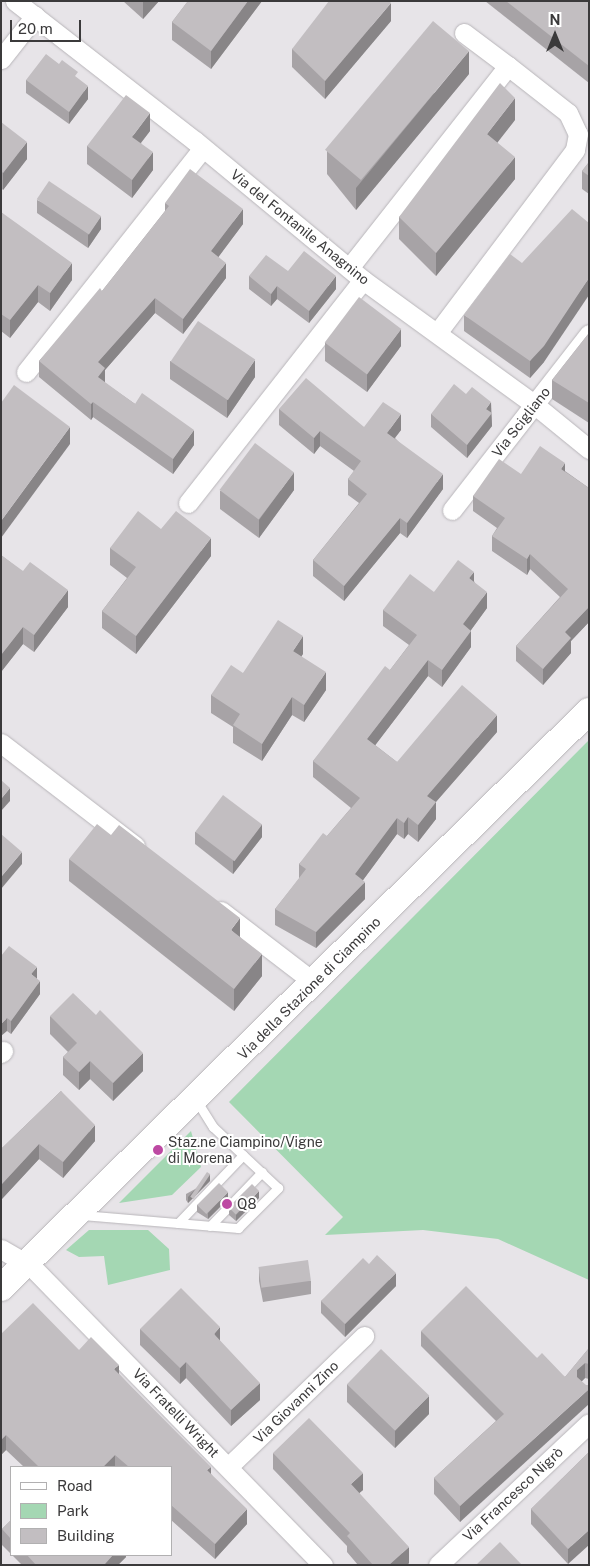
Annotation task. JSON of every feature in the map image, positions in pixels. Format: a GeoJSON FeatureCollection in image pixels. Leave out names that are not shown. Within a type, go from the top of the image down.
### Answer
{"type":"FeatureCollection","features":[{"type":"Feature","properties":{"kind":"street","name":"Via del Fontanile Anagnino"},"geometry":{"type":"LineString","coordinates":[[15,1],[203,148],[356,274],[535,404],[589,449]]}},
{"type":"Feature","properties":{"kind":"street"},"geometry":{"type":"LineString","coordinates":[[1,59],[34,16]]}},
{"type":"Feature","properties":{"kind":"street"},"geometry":{"type":"LineString","coordinates":[[437,333],[575,150],[578,134],[568,113],[464,32]]}},
{"type":"Feature","properties":{"kind":"street"},"geometry":{"type":"LineString","coordinates":[[188,502],[508,66]]}},
{"type":"Feature","properties":{"kind":"street"},"geometry":{"type":"LineString","coordinates":[[26,372],[203,148]]}},
{"type":"Feature","properties":{"kind":"street","name":"Via Scigliano"},"geometry":{"type":"LineString","coordinates":[[452,510],[589,334]]}},
{"type":"Feature","properties":{"kind":"street","name":"Via della Stazione di Ciampino"},"geometry":{"type":"LineString","coordinates":[[1,1288],[195,1100],[589,711]]}},
{"type":"Feature","properties":{"kind":"street"},"geometry":{"type":"LineString","coordinates":[[1,743],[150,857]]}},
{"type":"Feature","properties":{"kind":"street"},"geometry":{"type":"LineString","coordinates":[[204,898],[315,982]]}},
{"type":"Feature","properties":{"kind":"street","name":"Via Fratelli Wright"},"geometry":{"type":"LineString","coordinates":[[1,1249],[28,1262],[323,1565]]}},
{"type":"Feature","properties":{"kind":"street","name":"Via Giovanni Zino"},"geometry":{"type":"LineString","coordinates":[[228,1467],[364,1336]]}},
{"type":"Feature","properties":{"kind":"street","name":"Via Francesco Nigrò"},"geometry":{"type":"LineString","coordinates":[[438,1565],[589,1423]]}},
{"type":"Feature","properties":{"kind":"lane"},"geometry":{"type":"LineString","coordinates":[[77,1214],[238,1228],[278,1188],[213,1127],[195,1100]]}},
{"type":"Feature","properties":{"kind":"lane"},"geometry":{"type":"LineString","coordinates":[[178,1223],[244,1155]]}},
{"type":"Feature","properties":{"kind":"lane"},"geometry":{"type":"LineString","coordinates":[[210,1226],[262,1172]]}},
{"type":"Feature","properties":{"kind":"green space"},"geometry":{"type":"Polygon","coordinates":[[[589,740],[589,1280],[498,1239],[423,1230],[325,1235],[343,1217],[229,1102],[589,740]]]}},
{"type":"Feature","properties":{"kind":"green space"},"geometry":{"type":"Polygon","coordinates":[[[191,1131],[201,1167],[172,1195],[119,1203],[191,1131]]]}},
{"type":"Feature","properties":{"kind":"green space"},"geometry":{"type":"Polygon","coordinates":[[[89,1230],[148,1230],[169,1249],[170,1270],[108,1285],[104,1256],[79,1257],[66,1250],[89,1230]]]}},
{"type":"Feature","properties":{"kind":"building"},"geometry":{"type":"Polygon","coordinates":[[[188,1],[248,1],[211,51],[172,22],[188,1]]]}},
{"type":"Feature","properties":{"kind":"building"},"geometry":{"type":"Polygon","coordinates":[[[329,1],[389,1],[391,3],[325,81],[292,49],[329,1]]]}},
{"type":"Feature","properties":{"kind":"building"},"geometry":{"type":"Polygon","coordinates":[[[506,1],[589,1],[589,66],[506,1]]]}},
{"type":"Feature","properties":{"kind":"building"},"geometry":{"type":"Polygon","coordinates":[[[433,21],[469,51],[361,180],[325,150],[433,21]]]}},
{"type":"Feature","properties":{"kind":"building"},"geometry":{"type":"Polygon","coordinates":[[[46,54],[59,64],[62,60],[78,72],[75,76],[88,86],[69,112],[26,80],[46,54]]]}},
{"type":"Feature","properties":{"kind":"building"},"geometry":{"type":"Polygon","coordinates":[[[500,83],[515,98],[487,134],[515,157],[436,253],[399,217],[500,83]]]}},
{"type":"Feature","properties":{"kind":"building"},"geometry":{"type":"Polygon","coordinates":[[[126,95],[150,113],[132,137],[153,152],[132,180],[87,146],[126,95]]]}},
{"type":"Feature","properties":{"kind":"building"},"geometry":{"type":"Polygon","coordinates":[[[1,122],[27,142],[3,173],[1,171],[1,122]]]}},
{"type":"Feature","properties":{"kind":"building"},"geometry":{"type":"Polygon","coordinates":[[[589,162],[589,176],[582,171],[589,162]]]}},
{"type":"Feature","properties":{"kind":"building"},"geometry":{"type":"Polygon","coordinates":[[[190,169],[243,209],[211,251],[226,263],[183,319],[155,298],[98,362],[105,368],[98,377],[135,404],[142,393],[194,430],[173,459],[93,402],[91,404],[39,361],[100,288],[102,291],[169,206],[165,203],[190,169]]]}},
{"type":"Feature","properties":{"kind":"building"},"geometry":{"type":"Polygon","coordinates":[[[49,181],[101,216],[89,234],[37,199],[49,181]]]}},
{"type":"Feature","properties":{"kind":"building"},"geometry":{"type":"Polygon","coordinates":[[[572,209],[589,223],[589,278],[544,346],[530,361],[464,315],[510,254],[522,263],[572,209]]]}},
{"type":"Feature","properties":{"kind":"building"},"geometry":{"type":"Polygon","coordinates":[[[1,212],[72,263],[50,293],[38,285],[10,320],[1,314],[1,212]]]}},
{"type":"Feature","properties":{"kind":"building"},"geometry":{"type":"Polygon","coordinates":[[[304,251],[336,276],[309,311],[277,286],[271,294],[249,276],[266,255],[288,271],[304,251]]]}},
{"type":"Feature","properties":{"kind":"building"},"geometry":{"type":"Polygon","coordinates":[[[359,297],[401,329],[367,374],[325,343],[359,297]]]}},
{"type":"Feature","properties":{"kind":"building"},"geometry":{"type":"Polygon","coordinates":[[[198,321],[255,360],[228,400],[171,362],[198,321]]]}},
{"type":"Feature","properties":{"kind":"building"},"geometry":{"type":"Polygon","coordinates":[[[589,333],[589,403],[552,380],[589,333]]]}},
{"type":"Feature","properties":{"kind":"building"},"geometry":{"type":"Polygon","coordinates":[[[306,378],[364,427],[383,402],[401,414],[387,433],[443,474],[407,523],[400,518],[344,586],[313,560],[367,494],[348,479],[361,461],[320,431],[314,438],[279,409],[306,378]]]}},
{"type":"Feature","properties":{"kind":"building"},"geometry":{"type":"Polygon","coordinates":[[[454,384],[466,394],[472,387],[491,402],[486,409],[492,413],[467,445],[431,414],[454,384]]]}},
{"type":"Feature","properties":{"kind":"building"},"geometry":{"type":"Polygon","coordinates":[[[14,385],[70,427],[1,521],[1,403],[14,385]]]}},
{"type":"Feature","properties":{"kind":"building"},"geometry":{"type":"Polygon","coordinates":[[[255,443],[294,472],[259,520],[219,490],[255,443]]]}},
{"type":"Feature","properties":{"kind":"building"},"geometry":{"type":"Polygon","coordinates":[[[540,446],[565,463],[561,469],[589,488],[589,607],[565,632],[571,638],[543,669],[516,646],[568,589],[530,554],[527,559],[492,536],[505,518],[473,496],[499,459],[521,474],[540,446]]]}},
{"type":"Feature","properties":{"kind":"building"},"geometry":{"type":"Polygon","coordinates":[[[138,511],[161,529],[176,511],[211,538],[136,636],[102,611],[136,567],[110,548],[138,511]]]}},
{"type":"Feature","properties":{"kind":"building"},"geometry":{"type":"Polygon","coordinates":[[[1,555],[23,571],[30,562],[68,590],[34,635],[23,627],[1,655],[1,555]]]}},
{"type":"Feature","properties":{"kind":"building"},"geometry":{"type":"Polygon","coordinates":[[[458,560],[474,572],[469,578],[487,592],[463,624],[471,631],[442,670],[428,660],[367,739],[397,762],[462,685],[497,715],[427,796],[436,802],[418,825],[408,817],[404,823],[397,818],[355,874],[365,882],[316,932],[275,909],[306,869],[299,864],[323,833],[327,836],[360,798],[313,761],[385,666],[390,670],[417,635],[383,610],[410,574],[434,592],[458,560]]]}},
{"type":"Feature","properties":{"kind":"building"},"geometry":{"type":"Polygon","coordinates":[[[278,620],[303,636],[293,651],[326,672],[304,705],[292,697],[262,744],[233,725],[240,714],[211,695],[231,665],[243,673],[278,620]]]}},
{"type":"Feature","properties":{"kind":"building"},"geometry":{"type":"Polygon","coordinates":[[[1,780],[10,788],[1,799],[1,780]]]}},
{"type":"Feature","properties":{"kind":"building"},"geometry":{"type":"Polygon","coordinates":[[[223,795],[262,824],[234,861],[195,832],[223,795]]]}},
{"type":"Feature","properties":{"kind":"building"},"geometry":{"type":"Polygon","coordinates":[[[97,824],[111,835],[119,825],[240,918],[231,930],[262,954],[234,989],[69,859],[97,824]]]}},
{"type":"Feature","properties":{"kind":"building"},"geometry":{"type":"Polygon","coordinates":[[[1,834],[22,852],[1,877],[1,834]]]}},
{"type":"Feature","properties":{"kind":"building"},"geometry":{"type":"Polygon","coordinates":[[[9,946],[37,967],[31,974],[40,981],[11,1021],[7,1018],[1,1024],[1,956],[9,946]]]}},
{"type":"Feature","properties":{"kind":"building"},"geometry":{"type":"Polygon","coordinates":[[[73,993],[96,1015],[100,1010],[143,1053],[113,1083],[90,1061],[79,1072],[63,1057],[77,1043],[50,1016],[73,993]]]}},
{"type":"Feature","properties":{"kind":"building"},"geometry":{"type":"Polygon","coordinates":[[[61,1091],[95,1125],[63,1162],[39,1144],[1,1185],[1,1149],[61,1091]]]}},
{"type":"Feature","properties":{"kind":"building"},"geometry":{"type":"Polygon","coordinates":[[[207,1172],[210,1174],[194,1199],[190,1197],[207,1172]]]}},
{"type":"Feature","properties":{"kind":"building"},"geometry":{"type":"Polygon","coordinates":[[[219,1183],[228,1192],[206,1214],[197,1205],[219,1183]]]}},
{"type":"Feature","properties":{"kind":"building"},"geometry":{"type":"Polygon","coordinates":[[[252,1184],[259,1191],[236,1214],[229,1207],[252,1184]]]}},
{"type":"Feature","properties":{"kind":"building"},"geometry":{"type":"Polygon","coordinates":[[[377,1255],[396,1273],[345,1324],[321,1301],[363,1258],[369,1264],[377,1255]]]}},
{"type":"Feature","properties":{"kind":"building"},"geometry":{"type":"Polygon","coordinates":[[[308,1260],[311,1281],[261,1288],[258,1267],[308,1260]]]}},
{"type":"Feature","properties":{"kind":"building"},"geometry":{"type":"Polygon","coordinates":[[[466,1286],[537,1358],[542,1353],[565,1377],[589,1348],[589,1364],[585,1363],[577,1370],[577,1377],[586,1385],[589,1385],[589,1389],[460,1506],[434,1478],[504,1414],[421,1331],[466,1286]]]}},
{"type":"Feature","properties":{"kind":"building"},"geometry":{"type":"Polygon","coordinates":[[[181,1288],[220,1327],[214,1334],[260,1383],[231,1410],[186,1362],[180,1368],[140,1329],[181,1288]]]}},
{"type":"Feature","properties":{"kind":"building"},"geometry":{"type":"Polygon","coordinates":[[[33,1303],[79,1350],[91,1337],[119,1365],[114,1369],[211,1467],[207,1470],[247,1509],[215,1544],[172,1506],[172,1466],[128,1466],[115,1455],[104,1466],[38,1466],[6,1435],[1,1440],[1,1334],[33,1303]]]}},
{"type":"Feature","properties":{"kind":"building"},"geometry":{"type":"Polygon","coordinates":[[[381,1349],[429,1396],[395,1431],[347,1384],[381,1349]]]}},
{"type":"Feature","properties":{"kind":"building"},"geometry":{"type":"Polygon","coordinates":[[[309,1418],[363,1473],[351,1484],[409,1547],[389,1565],[373,1565],[347,1536],[350,1533],[273,1453],[309,1418]]]}},
{"type":"Feature","properties":{"kind":"building"},"geometry":{"type":"Polygon","coordinates":[[[589,1452],[589,1530],[568,1549],[531,1509],[589,1452]]]}},
{"type":"Feature","properties":{"kind":"building"},"geometry":{"type":"Polygon","coordinates":[[[10,1521],[10,1538],[2,1529],[10,1521]]]}},
{"type":"Feature","properties":{"kind":"building"},"geometry":{"type":"Polygon","coordinates":[[[500,1542],[522,1565],[476,1565],[500,1542]]]}},
{"type":"Feature","properties":{"kind":"building"},"geometry":{"type":"Polygon","coordinates":[[[28,1556],[112,1556],[104,1565],[36,1565],[28,1556]]]}},
{"type":"Feature","properties":{"kind":"place","name":"Staz.ne Ciampino/Vigne di Morena"},"geometry":{"type":"Point","coordinates":[158,1150]}},
{"type":"Feature","properties":{"kind":"place","name":"Q8"},"geometry":{"type":"Point","coordinates":[227,1204]}}]}
